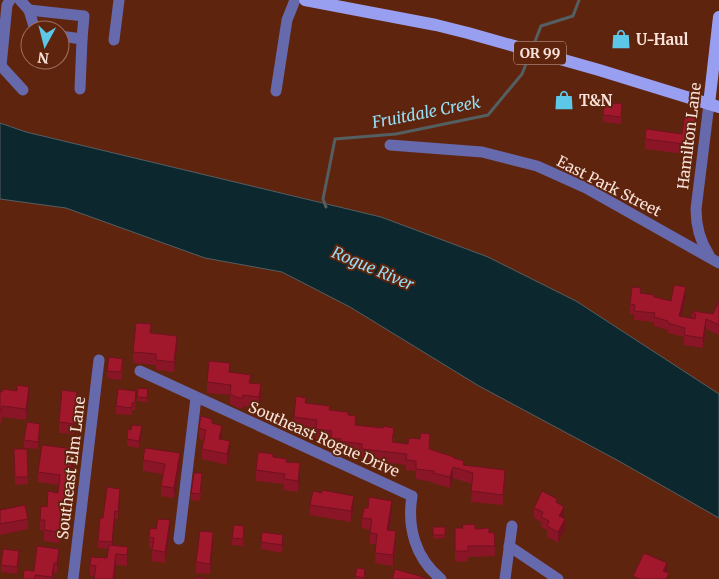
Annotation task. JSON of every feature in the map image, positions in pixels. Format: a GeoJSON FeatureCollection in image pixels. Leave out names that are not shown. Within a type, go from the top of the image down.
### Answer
{"type":"FeatureCollection","features":[{"type":"Feature","properties":{"kind":"main road","name":"OR 99"},"geometry":{"type":"LineString","coordinates":[[305,0],[360,5],[600,70],[714,105]]}},
{"type":"Feature","properties":{"kind":"main road","name":"Hamilton Lane"},"geometry":{"type":"LineString","coordinates":[[714,105],[719,17]]}},
{"type":"Feature","properties":{"kind":"street"},"geometry":{"type":"LineString","coordinates":[[10,0],[7,5],[1,66],[23,90]]}},
{"type":"Feature","properties":{"kind":"street"},"geometry":{"type":"LineString","coordinates":[[20,0],[29,10],[32,20]]}},
{"type":"Feature","properties":{"kind":"street"},"geometry":{"type":"LineString","coordinates":[[114,40],[119,0]]}},
{"type":"Feature","properties":{"kind":"street"},"geometry":{"type":"LineString","coordinates":[[276,91],[287,20],[295,0]]}},
{"type":"Feature","properties":{"kind":"street"},"geometry":{"type":"LineString","coordinates":[[29,10],[84,16],[80,89]]}},
{"type":"Feature","properties":{"kind":"street"},"geometry":{"type":"LineString","coordinates":[[70,37],[82,39]]}},
{"type":"Feature","properties":{"kind":"street","name":"Hamilton Lane"},"geometry":{"type":"LineString","coordinates":[[714,105],[696,209],[696,222],[703,245],[714,260]]}},
{"type":"Feature","properties":{"kind":"street","name":"East Park Street"},"geometry":{"type":"LineString","coordinates":[[390,145],[482,152],[537,166],[586,188],[714,260]]}},
{"type":"Feature","properties":{"kind":"street","name":"Southeast Elm Lane"},"geometry":{"type":"LineString","coordinates":[[73,579],[99,360]]}},
{"type":"Feature","properties":{"kind":"street","name":"Southeast Rogue Drive"},"geometry":{"type":"LineString","coordinates":[[140,371],[412,496],[409,513],[414,539],[422,559],[441,579]]}},
{"type":"Feature","properties":{"kind":"street"},"geometry":{"type":"LineString","coordinates":[[179,539],[196,398]]}},
{"type":"Feature","properties":{"kind":"street"},"geometry":{"type":"LineString","coordinates":[[505,579],[512,526]]}},
{"type":"Feature","properties":{"kind":"street"},"geometry":{"type":"LineString","coordinates":[[509,546],[558,579]]}},
{"type":"Feature","properties":{"kind":"water","name":"Rogue River"},"geometry":{"type":"Polygon","coordinates":[[[0,123],[26,132],[381,217],[488,257],[576,301],[719,394],[719,518],[617,460],[479,386],[350,307],[282,272],[205,258],[66,208],[0,199],[0,123]]]}},
{"type":"Feature","properties":{"kind":"building"},"geometry":{"type":"Polygon","coordinates":[[[604,102],[622,104],[621,117],[603,115],[604,102]]]}},
{"type":"Feature","properties":{"kind":"building"},"geometry":{"type":"Polygon","coordinates":[[[685,114],[696,116],[692,145],[645,139],[646,129],[682,134],[685,114]]]}},
{"type":"Feature","properties":{"kind":"building"},"geometry":{"type":"Polygon","coordinates":[[[674,285],[686,287],[679,316],[695,319],[696,314],[693,311],[713,314],[719,301],[719,325],[706,319],[703,338],[684,335],[685,328],[654,317],[655,313],[634,311],[635,305],[630,304],[632,287],[641,288],[640,293],[654,295],[654,297],[671,301],[674,285]]]}},
{"type":"Feature","properties":{"kind":"building"},"geometry":{"type":"Polygon","coordinates":[[[136,323],[151,324],[150,333],[177,336],[174,362],[156,360],[156,354],[133,352],[136,323]]]}},
{"type":"Feature","properties":{"kind":"building"},"geometry":{"type":"Polygon","coordinates":[[[109,357],[123,359],[121,372],[107,371],[109,357]]]}},
{"type":"Feature","properties":{"kind":"building"},"geometry":{"type":"Polygon","coordinates":[[[209,361],[230,363],[229,372],[251,375],[249,383],[261,384],[259,397],[243,395],[243,398],[239,398],[230,394],[231,385],[207,382],[209,361]]]}},
{"type":"Feature","properties":{"kind":"building"},"geometry":{"type":"Polygon","coordinates":[[[17,385],[29,387],[26,409],[2,406],[0,412],[0,392],[3,389],[17,391],[17,385]]]}},
{"type":"Feature","properties":{"kind":"building"},"geometry":{"type":"Polygon","coordinates":[[[138,388],[148,389],[147,398],[137,397],[138,388]]]}},
{"type":"Feature","properties":{"kind":"building"},"geometry":{"type":"Polygon","coordinates":[[[118,389],[136,391],[135,403],[132,403],[132,408],[116,406],[118,389]]]}},
{"type":"Feature","properties":{"kind":"building"},"geometry":{"type":"Polygon","coordinates":[[[62,390],[77,392],[74,424],[59,422],[62,390]]]}},
{"type":"Feature","properties":{"kind":"building"},"geometry":{"type":"Polygon","coordinates":[[[296,396],[306,398],[305,403],[330,406],[329,410],[348,412],[348,415],[356,416],[355,425],[394,428],[392,442],[408,444],[409,438],[420,439],[421,433],[430,434],[429,449],[464,461],[463,465],[505,470],[503,495],[471,491],[473,473],[453,467],[450,477],[433,473],[434,471],[416,469],[416,461],[406,460],[407,454],[362,449],[362,444],[331,438],[332,431],[316,429],[317,420],[294,417],[296,396]]]}},
{"type":"Feature","properties":{"kind":"building"},"geometry":{"type":"Polygon","coordinates":[[[201,416],[212,419],[212,423],[222,426],[219,439],[230,441],[227,454],[202,449],[206,430],[199,428],[201,416]]]}},
{"type":"Feature","properties":{"kind":"building"},"geometry":{"type":"Polygon","coordinates":[[[27,422],[40,424],[38,442],[24,440],[27,422]]]}},
{"type":"Feature","properties":{"kind":"building"},"geometry":{"type":"Polygon","coordinates":[[[132,425],[142,426],[139,441],[127,439],[128,429],[131,430],[132,425]]]}},
{"type":"Feature","properties":{"kind":"building"},"geometry":{"type":"Polygon","coordinates":[[[42,445],[74,449],[66,504],[62,504],[59,532],[44,530],[45,520],[40,520],[41,506],[47,507],[48,491],[58,493],[60,475],[38,472],[42,445]]]}},
{"type":"Feature","properties":{"kind":"building"},"geometry":{"type":"Polygon","coordinates":[[[145,448],[180,453],[174,488],[161,486],[165,464],[143,460],[145,448]]]}},
{"type":"Feature","properties":{"kind":"building"},"geometry":{"type":"Polygon","coordinates":[[[14,449],[27,449],[28,477],[15,477],[14,449]]]}},
{"type":"Feature","properties":{"kind":"building"},"geometry":{"type":"Polygon","coordinates":[[[258,452],[273,454],[273,457],[287,459],[286,462],[300,463],[298,481],[284,479],[285,474],[256,470],[258,452]]]}},
{"type":"Feature","properties":{"kind":"building"},"geometry":{"type":"Polygon","coordinates":[[[194,473],[202,473],[200,494],[191,493],[194,473]]]}},
{"type":"Feature","properties":{"kind":"building"},"geometry":{"type":"Polygon","coordinates":[[[107,487],[120,489],[118,512],[115,511],[112,542],[98,541],[100,518],[103,518],[107,487]]]}},
{"type":"Feature","properties":{"kind":"building"},"geometry":{"type":"Polygon","coordinates":[[[322,490],[354,496],[351,511],[310,505],[313,491],[322,493],[322,490]]]}},
{"type":"Feature","properties":{"kind":"building"},"geometry":{"type":"Polygon","coordinates":[[[542,491],[557,499],[556,502],[564,507],[559,516],[565,519],[558,532],[547,526],[549,521],[541,517],[543,512],[534,508],[542,491]]]}},
{"type":"Feature","properties":{"kind":"building"},"geometry":{"type":"Polygon","coordinates":[[[369,497],[392,501],[387,530],[396,531],[393,555],[375,553],[377,534],[370,533],[372,519],[362,518],[364,508],[368,508],[369,497]]]}},
{"type":"Feature","properties":{"kind":"building"},"geometry":{"type":"Polygon","coordinates":[[[25,505],[28,519],[0,524],[0,510],[25,505]]]}},
{"type":"Feature","properties":{"kind":"building"},"geometry":{"type":"Polygon","coordinates":[[[158,519],[170,520],[165,552],[152,550],[154,538],[149,537],[150,528],[156,529],[158,519]]]}},
{"type":"Feature","properties":{"kind":"building"},"geometry":{"type":"Polygon","coordinates":[[[475,524],[475,529],[489,528],[489,533],[494,532],[495,546],[468,546],[468,551],[455,551],[455,528],[463,528],[462,525],[475,524]]]}},
{"type":"Feature","properties":{"kind":"building"},"geometry":{"type":"Polygon","coordinates":[[[234,525],[244,526],[243,539],[232,538],[234,525]]]}},
{"type":"Feature","properties":{"kind":"building"},"geometry":{"type":"Polygon","coordinates":[[[433,527],[445,527],[445,535],[433,535],[433,527]]]}},
{"type":"Feature","properties":{"kind":"building"},"geometry":{"type":"Polygon","coordinates":[[[200,531],[213,532],[210,564],[196,562],[200,531]]]}},
{"type":"Feature","properties":{"kind":"building"},"geometry":{"type":"Polygon","coordinates":[[[262,532],[283,535],[282,545],[261,542],[262,532]]]}},
{"type":"Feature","properties":{"kind":"building"},"geometry":{"type":"Polygon","coordinates":[[[109,545],[128,547],[127,555],[116,554],[113,579],[94,579],[96,566],[90,565],[91,557],[107,558],[109,545]]]}},
{"type":"Feature","properties":{"kind":"building"},"geometry":{"type":"Polygon","coordinates":[[[37,546],[59,549],[52,577],[35,575],[35,579],[23,579],[24,570],[34,571],[37,546]]]}},
{"type":"Feature","properties":{"kind":"building"},"geometry":{"type":"Polygon","coordinates":[[[3,549],[19,551],[17,567],[1,565],[3,549]]]}},
{"type":"Feature","properties":{"kind":"building"},"geometry":{"type":"Polygon","coordinates":[[[644,553],[667,563],[663,571],[669,573],[666,579],[639,579],[633,576],[644,553]]]}},
{"type":"Feature","properties":{"kind":"building"},"geometry":{"type":"Polygon","coordinates":[[[357,568],[365,569],[364,578],[355,576],[357,568]]]}},
{"type":"Feature","properties":{"kind":"building"},"geometry":{"type":"Polygon","coordinates":[[[395,569],[426,578],[392,579],[395,569]]]}},
{"type":"Feature","properties":{"kind":"waterway","name":"Fruitdale Creek"},"geometry":{"type":"LineString","coordinates":[[532,49],[541,26],[573,16],[579,0]]}},
{"type":"Feature","properties":{"kind":"waterway","name":"Fruitdale Creek"},"geometry":{"type":"LineString","coordinates":[[326,207],[323,199],[335,139],[396,134],[488,115],[522,74],[530,54]]}},
{"type":"Feature","properties":{"kind":"place","name":"U-Haul"},"geometry":{"type":"Point","coordinates":[621,39]}},
{"type":"Feature","properties":{"kind":"place","name":"T&N"},"geometry":{"type":"Point","coordinates":[564,100]}}]}
